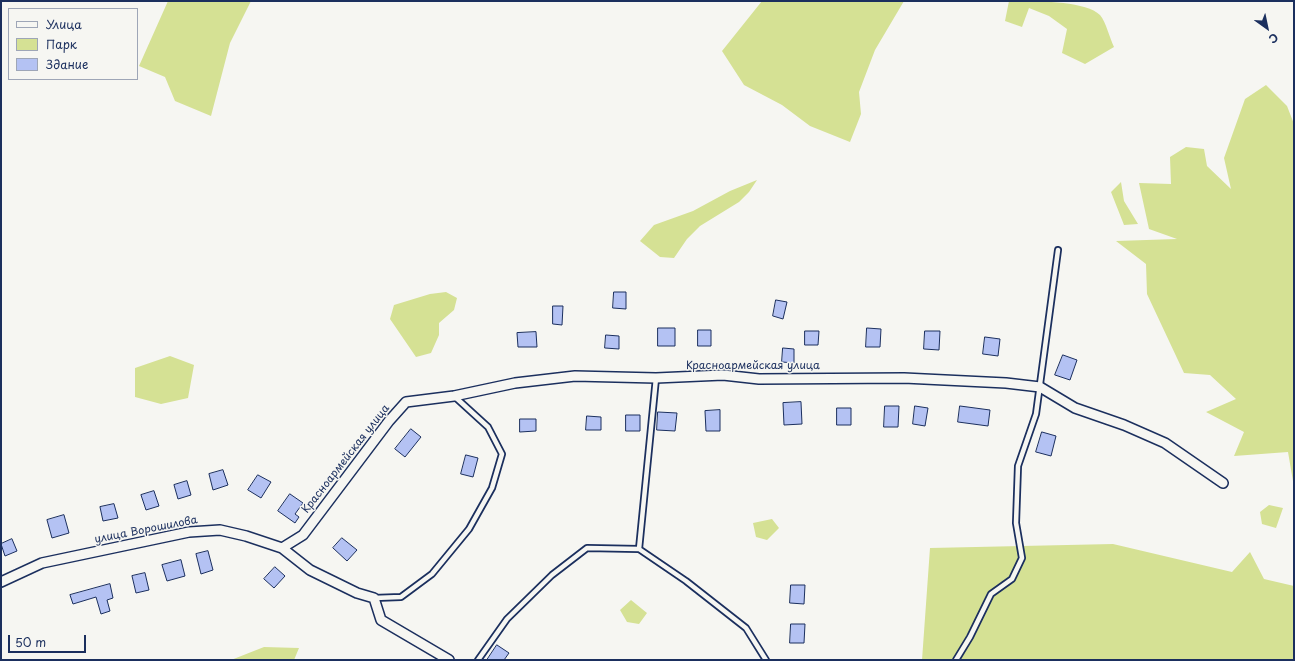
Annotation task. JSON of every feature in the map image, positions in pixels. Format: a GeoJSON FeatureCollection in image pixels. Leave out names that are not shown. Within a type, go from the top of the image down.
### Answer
{"type":"FeatureCollection","features":[{"type":"Feature","properties":{"kind":"street","name":"Красноармейская улица"},"geometry":{"type":"LineString","coordinates":[[282,548],[303,535],[379,433],[406,402],[454,396],[515,382],[575,376],[656,378],[723,375],[759,379],[904,378],[1006,383],[1040,387],[1075,408],[1124,425],[1165,443],[1223,483]]}},
{"type":"Feature","properties":{"kind":"street","name":"улица Ворошилова"},"geometry":{"type":"LineString","coordinates":[[1,582],[42,563],[189,532],[220,530],[246,536],[282,548],[310,570],[357,593],[374,598]]}},
{"type":"Feature","properties":{"kind":"street"},"geometry":{"type":"LineString","coordinates":[[374,598],[381,620],[449,660]]}},
{"type":"Feature","properties":{"kind":"lane"},"geometry":{"type":"LineString","coordinates":[[956,660],[970,637],[991,594],[1012,579],[1022,558],[1016,523],[1018,466],[1036,414],[1058,250]]}},
{"type":"Feature","properties":{"kind":"lane"},"geometry":{"type":"LineString","coordinates":[[639,549],[656,378]]}},
{"type":"Feature","properties":{"kind":"lane"},"geometry":{"type":"LineString","coordinates":[[374,598],[401,597],[432,574],[469,529],[492,488],[502,454],[488,427],[454,396]]}},
{"type":"Feature","properties":{"kind":"lane"},"geometry":{"type":"LineString","coordinates":[[478,660],[507,619],[552,575],[587,548],[639,549],[686,581],[746,628],[766,660]]}},
{"type":"Feature","properties":{"kind":"green space"},"geometry":{"type":"Polygon","coordinates":[[[168,1],[251,1],[230,43],[211,116],[175,101],[165,77],[139,66],[168,1]]]}},
{"type":"Feature","properties":{"kind":"green space"},"geometry":{"type":"Polygon","coordinates":[[[762,1],[904,1],[875,50],[859,92],[861,114],[850,142],[810,126],[782,105],[744,85],[722,51],[762,1]]]}},
{"type":"Feature","properties":{"kind":"green space"},"geometry":{"type":"Polygon","coordinates":[[[1009,1],[1057,2],[1083,6],[1093,10],[1102,18],[1114,47],[1085,64],[1062,53],[1067,29],[1049,16],[1029,8],[1022,27],[1005,21],[1009,1]]]}},
{"type":"Feature","properties":{"kind":"green space"},"geometry":{"type":"Polygon","coordinates":[[[1266,85],[1287,106],[1294,124],[1294,487],[1288,452],[1234,456],[1244,432],[1206,412],[1236,399],[1210,375],[1184,373],[1147,294],[1146,264],[1116,241],[1177,239],[1149,229],[1139,183],[1171,184],[1170,157],[1186,147],[1204,149],[1207,166],[1231,189],[1224,158],[1245,99],[1266,85]]]}},
{"type":"Feature","properties":{"kind":"green space"},"geometry":{"type":"Polygon","coordinates":[[[757,180],[749,192],[739,202],[700,226],[687,239],[674,258],[660,257],[640,241],[654,225],[693,211],[730,191],[757,180]]]}},
{"type":"Feature","properties":{"kind":"green space"},"geometry":{"type":"Polygon","coordinates":[[[1121,182],[1124,201],[1138,224],[1124,225],[1111,192],[1121,182]]]}},
{"type":"Feature","properties":{"kind":"green space"},"geometry":{"type":"Polygon","coordinates":[[[446,292],[457,298],[454,310],[439,323],[439,335],[431,353],[416,357],[390,319],[394,305],[430,294],[446,292]]]}},
{"type":"Feature","properties":{"kind":"green space"},"geometry":{"type":"Polygon","coordinates":[[[170,356],[194,365],[188,398],[161,404],[135,397],[135,368],[170,356]]]}},
{"type":"Feature","properties":{"kind":"green space"},"geometry":{"type":"Polygon","coordinates":[[[1269,505],[1283,508],[1276,528],[1262,524],[1260,512],[1269,505]]]}},
{"type":"Feature","properties":{"kind":"green space"},"geometry":{"type":"Polygon","coordinates":[[[772,519],[779,528],[767,540],[756,537],[753,523],[772,519]]]}},
{"type":"Feature","properties":{"kind":"green space"},"geometry":{"type":"Polygon","coordinates":[[[1113,544],[1232,572],[1250,552],[1264,579],[1294,586],[1294,660],[922,660],[930,548],[1113,544]]]}},
{"type":"Feature","properties":{"kind":"green space"},"geometry":{"type":"Polygon","coordinates":[[[631,600],[647,613],[639,624],[627,622],[620,610],[631,600]]]}},
{"type":"Feature","properties":{"kind":"green space"},"geometry":{"type":"Polygon","coordinates":[[[264,647],[299,648],[294,660],[231,660],[264,647]]]}},
{"type":"Feature","properties":{"kind":"building"},"geometry":{"type":"Polygon","coordinates":[[[614,292],[626,292],[626,309],[613,308],[614,292]]]}},
{"type":"Feature","properties":{"kind":"building"},"geometry":{"type":"Polygon","coordinates":[[[776,300],[787,302],[783,319],[773,316],[776,300]]]}},
{"type":"Feature","properties":{"kind":"building"},"geometry":{"type":"Polygon","coordinates":[[[553,306],[563,306],[562,325],[553,324],[553,306]]]}},
{"type":"Feature","properties":{"kind":"building"},"geometry":{"type":"Polygon","coordinates":[[[658,328],[675,328],[675,346],[658,346],[658,328]]]}},
{"type":"Feature","properties":{"kind":"building"},"geometry":{"type":"Polygon","coordinates":[[[867,328],[881,329],[880,347],[866,347],[867,328]]]}},
{"type":"Feature","properties":{"kind":"building"},"geometry":{"type":"Polygon","coordinates":[[[698,330],[711,330],[711,346],[698,346],[698,330]]]}},
{"type":"Feature","properties":{"kind":"building"},"geometry":{"type":"Polygon","coordinates":[[[805,331],[819,331],[818,345],[805,345],[805,331]]]}},
{"type":"Feature","properties":{"kind":"building"},"geometry":{"type":"Polygon","coordinates":[[[925,331],[940,331],[939,350],[924,349],[925,331]]]}},
{"type":"Feature","properties":{"kind":"building"},"geometry":{"type":"Polygon","coordinates":[[[536,332],[537,347],[518,347],[517,333],[536,332]]]}},
{"type":"Feature","properties":{"kind":"building"},"geometry":{"type":"Polygon","coordinates":[[[606,335],[619,336],[619,349],[605,348],[606,335]]]}},
{"type":"Feature","properties":{"kind":"building"},"geometry":{"type":"Polygon","coordinates":[[[985,337],[1000,339],[998,356],[983,354],[985,337]]]}},
{"type":"Feature","properties":{"kind":"building"},"geometry":{"type":"Polygon","coordinates":[[[783,348],[794,349],[794,363],[782,362],[783,348]]]}},
{"type":"Feature","properties":{"kind":"building"},"geometry":{"type":"Polygon","coordinates":[[[1063,355],[1077,360],[1070,380],[1055,375],[1063,355]]]}},
{"type":"Feature","properties":{"kind":"building"},"geometry":{"type":"Polygon","coordinates":[[[801,402],[802,424],[784,425],[783,403],[801,402]]]}},
{"type":"Feature","properties":{"kind":"building"},"geometry":{"type":"Polygon","coordinates":[[[885,406],[899,406],[898,427],[884,427],[885,406]]]}},
{"type":"Feature","properties":{"kind":"building"},"geometry":{"type":"Polygon","coordinates":[[[915,406],[928,408],[925,426],[913,424],[915,406]]]}},
{"type":"Feature","properties":{"kind":"building"},"geometry":{"type":"Polygon","coordinates":[[[960,406],[990,410],[988,426],[958,422],[960,406]]]}},
{"type":"Feature","properties":{"kind":"building"},"geometry":{"type":"Polygon","coordinates":[[[837,408],[851,408],[851,425],[837,425],[837,408]]]}},
{"type":"Feature","properties":{"kind":"building"},"geometry":{"type":"Polygon","coordinates":[[[720,410],[720,431],[706,431],[705,411],[720,410]]]}},
{"type":"Feature","properties":{"kind":"building"},"geometry":{"type":"Polygon","coordinates":[[[658,412],[677,413],[675,431],[657,430],[658,412]]]}},
{"type":"Feature","properties":{"kind":"building"},"geometry":{"type":"Polygon","coordinates":[[[626,415],[640,415],[640,431],[626,431],[626,415]]]}},
{"type":"Feature","properties":{"kind":"building"},"geometry":{"type":"Polygon","coordinates":[[[587,416],[601,417],[601,430],[586,430],[587,416]]]}},
{"type":"Feature","properties":{"kind":"building"},"geometry":{"type":"Polygon","coordinates":[[[520,419],[536,419],[536,431],[520,432],[520,419]]]}},
{"type":"Feature","properties":{"kind":"building"},"geometry":{"type":"Polygon","coordinates":[[[411,429],[421,437],[405,457],[395,449],[411,429]]]}},
{"type":"Feature","properties":{"kind":"building"},"geometry":{"type":"Polygon","coordinates":[[[1042,432],[1056,436],[1051,456],[1036,452],[1042,432]]]}},
{"type":"Feature","properties":{"kind":"building"},"geometry":{"type":"Polygon","coordinates":[[[466,455],[478,458],[473,477],[461,474],[466,455]]]}},
{"type":"Feature","properties":{"kind":"building"},"geometry":{"type":"Polygon","coordinates":[[[223,470],[228,485],[213,490],[209,474],[223,470]]]}},
{"type":"Feature","properties":{"kind":"building"},"geometry":{"type":"Polygon","coordinates":[[[258,475],[271,482],[261,498],[248,490],[258,475]]]}},
{"type":"Feature","properties":{"kind":"building"},"geometry":{"type":"Polygon","coordinates":[[[187,481],[191,495],[178,499],[174,485],[187,481]]]}},
{"type":"Feature","properties":{"kind":"building"},"geometry":{"type":"Polygon","coordinates":[[[154,491],[159,506],[146,510],[141,495],[154,491]]]}},
{"type":"Feature","properties":{"kind":"building"},"geometry":{"type":"Polygon","coordinates":[[[290,494],[303,503],[295,514],[299,517],[295,523],[278,511],[290,494]]]}},
{"type":"Feature","properties":{"kind":"building"},"geometry":{"type":"Polygon","coordinates":[[[114,504],[118,518],[103,521],[100,507],[114,504]]]}},
{"type":"Feature","properties":{"kind":"building"},"geometry":{"type":"Polygon","coordinates":[[[64,515],[69,533],[52,538],[47,520],[64,515]]]}},
{"type":"Feature","properties":{"kind":"building"},"geometry":{"type":"Polygon","coordinates":[[[342,538],[357,550],[347,561],[333,548],[342,538]]]}},
{"type":"Feature","properties":{"kind":"building"},"geometry":{"type":"Polygon","coordinates":[[[12,539],[17,551],[5,556],[1,544],[12,539]]]}},
{"type":"Feature","properties":{"kind":"building"},"geometry":{"type":"Polygon","coordinates":[[[208,551],[213,570],[201,574],[196,554],[208,551]]]}},
{"type":"Feature","properties":{"kind":"building"},"geometry":{"type":"Polygon","coordinates":[[[181,560],[185,576],[167,581],[162,565],[181,560]]]}},
{"type":"Feature","properties":{"kind":"building"},"geometry":{"type":"Polygon","coordinates":[[[275,567],[285,576],[274,588],[264,579],[275,567]]]}},
{"type":"Feature","properties":{"kind":"building"},"geometry":{"type":"Polygon","coordinates":[[[145,573],[149,590],[136,593],[132,576],[145,573]]]}},
{"type":"Feature","properties":{"kind":"building"},"geometry":{"type":"Polygon","coordinates":[[[110,584],[113,598],[107,600],[110,611],[101,614],[96,597],[73,604],[70,595],[110,584]]]}},
{"type":"Feature","properties":{"kind":"building"},"geometry":{"type":"Polygon","coordinates":[[[791,585],[805,585],[804,604],[790,603],[791,585]]]}},
{"type":"Feature","properties":{"kind":"building"},"geometry":{"type":"Polygon","coordinates":[[[791,624],[805,624],[804,643],[790,643],[791,624]]]}},
{"type":"Feature","properties":{"kind":"building"},"geometry":{"type":"Polygon","coordinates":[[[497,645],[509,653],[504,660],[487,660],[497,645]]]}}]}
